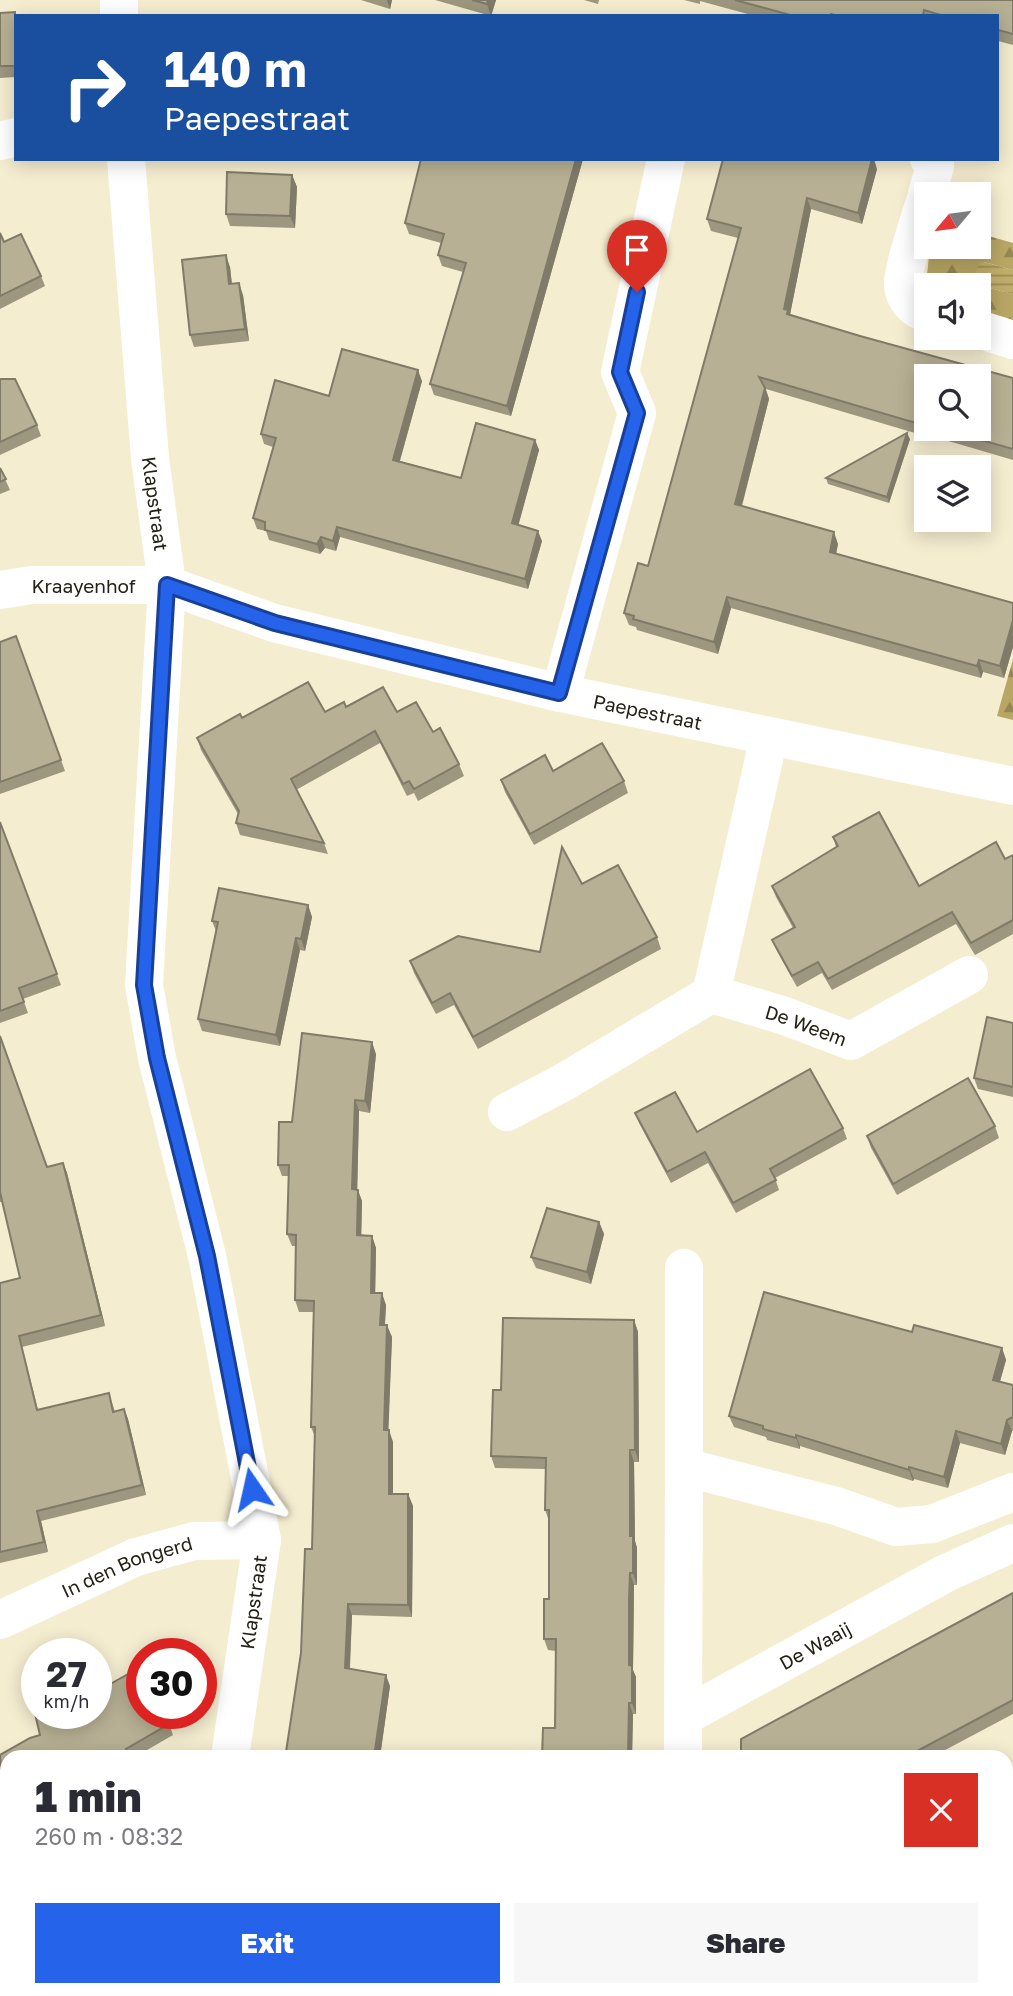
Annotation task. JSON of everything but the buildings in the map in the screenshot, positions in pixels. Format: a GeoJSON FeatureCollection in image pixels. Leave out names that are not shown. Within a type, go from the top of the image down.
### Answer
{"type":"FeatureCollection","features":[{"type":"Feature","properties":{"kind":"street","name":"Klapstraat"},"geometry":{"type":"LineString","coordinates":[[126,161],[150,458],[167,585],[144,985],[157,1058],[207,1256],[262,1540],[231,1750]]}},
{"type":"Feature","properties":{"kind":"street"},"geometry":{"type":"LineString","coordinates":[[559,693],[637,413],[620,372],[666,161]]}},
{"type":"Feature","properties":{"kind":"street"},"geometry":{"type":"LineString","coordinates":[[930,182],[935,166],[931,161]]}},
{"type":"Feature","properties":{"kind":"street"},"geometry":{"type":"LineString","coordinates":[[914,241],[903,283],[907,300],[914,306]]}},
{"type":"Feature","properties":{"kind":"street"},"geometry":{"type":"LineString","coordinates":[[991,333],[1013,340]]}},
{"type":"Feature","properties":{"kind":"street","name":"Kraayenhof"},"geometry":{"type":"LineString","coordinates":[[0,590],[32,585],[167,585]]}},
{"type":"Feature","properties":{"kind":"street","name":"Paepestraat"},"geometry":{"type":"LineString","coordinates":[[167,585],[275,623],[559,693],[1013,786]]}},
{"type":"Feature","properties":{"kind":"street"},"geometry":{"type":"LineString","coordinates":[[507,1112],[564,1082],[711,994],[769,737]]}},
{"type":"Feature","properties":{"kind":"street","name":"De Weem"},"geometry":{"type":"LineString","coordinates":[[711,994],[782,1015],[851,1041],[969,975]]}},
{"type":"Feature","properties":{"kind":"street"},"geometry":{"type":"LineString","coordinates":[[683,1750],[684,1268]]}},
{"type":"Feature","properties":{"kind":"street"},"geometry":{"type":"LineString","coordinates":[[684,1467],[836,1506],[897,1527],[932,1524],[1013,1492]]}},
{"type":"Feature","properties":{"kind":"street"},"geometry":{"type":"LineString","coordinates":[[932,1524],[946,1573]]}},
{"type":"Feature","properties":{"kind":"street","name":"In den Bongerd"},"geometry":{"type":"LineString","coordinates":[[0,1620],[136,1557],[194,1541],[262,1540]]}},
{"type":"Feature","properties":{"kind":"street","name":"De Waaij"},"geometry":{"type":"LineString","coordinates":[[683,1717],[946,1573],[1013,1544]]}},
{"type":"Feature","properties":{"kind":"green space"},"geometry":{"type":"Polygon","coordinates":[[[991,237],[1013,243],[1013,270],[984,262],[981,273],[927,273],[929,259],[991,259],[991,237]]]}},
{"type":"Feature","properties":{"kind":"green space"},"geometry":{"type":"Polygon","coordinates":[[[991,288],[1013,294],[1013,322],[991,316],[991,288]]]}},
{"type":"Feature","properties":{"kind":"green space"},"geometry":{"type":"Polygon","coordinates":[[[1013,659],[1013,720],[997,716],[1013,659]]]}},
{"type":"Feature","properties":{"kind":"shaded area"},"geometry":{"type":"Polygon","coordinates":[[[979,263],[1013,270],[1013,294],[991,288],[991,273],[976,273],[979,263]]]}},
{"type":"Feature","properties":{"kind":"route"},"geometry":{"type":"LineString","coordinates":[[252,1489],[207,1256],[157,1058],[144,985],[167,585],[275,623],[559,693],[637,413],[620,372],[637,292]]}}]}
